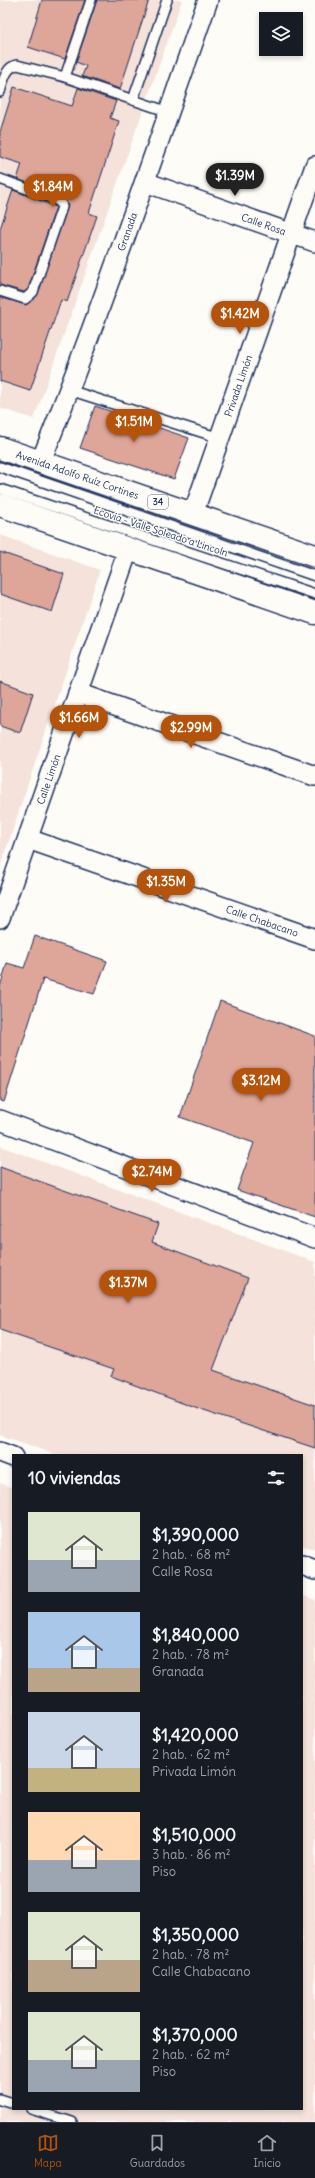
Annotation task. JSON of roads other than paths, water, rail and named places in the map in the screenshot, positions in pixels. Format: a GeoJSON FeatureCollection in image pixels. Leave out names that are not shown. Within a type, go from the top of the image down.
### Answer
{"type":"FeatureCollection","features":[{"type":"Feature","properties":{"kind":"main road","name":"Avenida Adolfo Ruíz Cortines"},"geometry":{"type":"LineString","coordinates":[[0,448],[315,556]]}},
{"type":"Feature","properties":{"kind":"main road"},"geometry":{"type":"LineString","coordinates":[[0,505],[315,613]]}},
{"type":"Feature","properties":{"kind":"street","name":"Granada"},"geometry":{"type":"LineString","coordinates":[[41,462],[70,390],[145,182],[208,0]]}},
{"type":"Feature","properties":{"kind":"street","name":"Privada Limón"},"geometry":{"type":"LineString","coordinates":[[193,514],[315,166]]}},
{"type":"Feature","properties":{"kind":"street","name":"Calle Rosa"},"geometry":{"type":"LineString","coordinates":[[145,182],[315,242]]}},
{"type":"Feature","properties":{"kind":"street","name":"Calle Limón"},"geometry":{"type":"LineString","coordinates":[[0,918],[128,550]]}},
{"type":"Feature","properties":{"kind":"street"},"geometry":{"type":"LineString","coordinates":[[78,694],[315,776]]}},
{"type":"Feature","properties":{"kind":"street","name":"Calle Chabacano"},"geometry":{"type":"LineString","coordinates":[[28,839],[315,939]]}},
{"type":"Feature","properties":{"kind":"street"},"geometry":{"type":"LineString","coordinates":[[0,1120],[315,1238]]}},
{"type":"Feature","properties":{"kind":"street"},"geometry":{"type":"LineString","coordinates":[[0,1452],[12,1457]]}},
{"type":"Feature","properties":{"kind":"street"},"geometry":{"type":"LineString","coordinates":[[303,1565],[315,1570]]}},
{"type":"Feature","properties":{"kind":"lane"},"geometry":{"type":"LineString","coordinates":[[65,78],[91,0]]}},
{"type":"Feature","properties":{"kind":"lane"},"geometry":{"type":"LineString","coordinates":[[133,100],[167,0]]}},
{"type":"Feature","properties":{"kind":"lane"},"geometry":{"type":"LineString","coordinates":[[0,92],[8,71],[13,66],[65,78],[168,112]]}},
{"type":"Feature","properties":{"kind":"lane"},"geometry":{"type":"LineString","coordinates":[[0,179],[55,199],[61,203],[62,207],[33,292],[25,299],[0,291]]}},
{"type":"Feature","properties":{"kind":"lane"},"geometry":{"type":"LineString","coordinates":[[70,390],[220,438]]}},
{"type":"Feature","properties":{"kind":"lane"},"geometry":{"type":"LineString","coordinates":[[0,467],[315,576]]}},
{"type":"Feature","properties":{"kind":"lane","name":"Ecovía - Valle Soleado a Lincoln"},"geometry":{"type":"LineString","coordinates":[[0,489],[315,594]]}},
{"type":"Feature","properties":{"kind":"lane"},"geometry":{"type":"LineString","coordinates":[[0,2099],[12,2103]]}},
{"type":"Feature","properties":{"kind":"lane"},"geometry":{"type":"LineString","coordinates":[[34,2110],[72,2122]]}}]}
